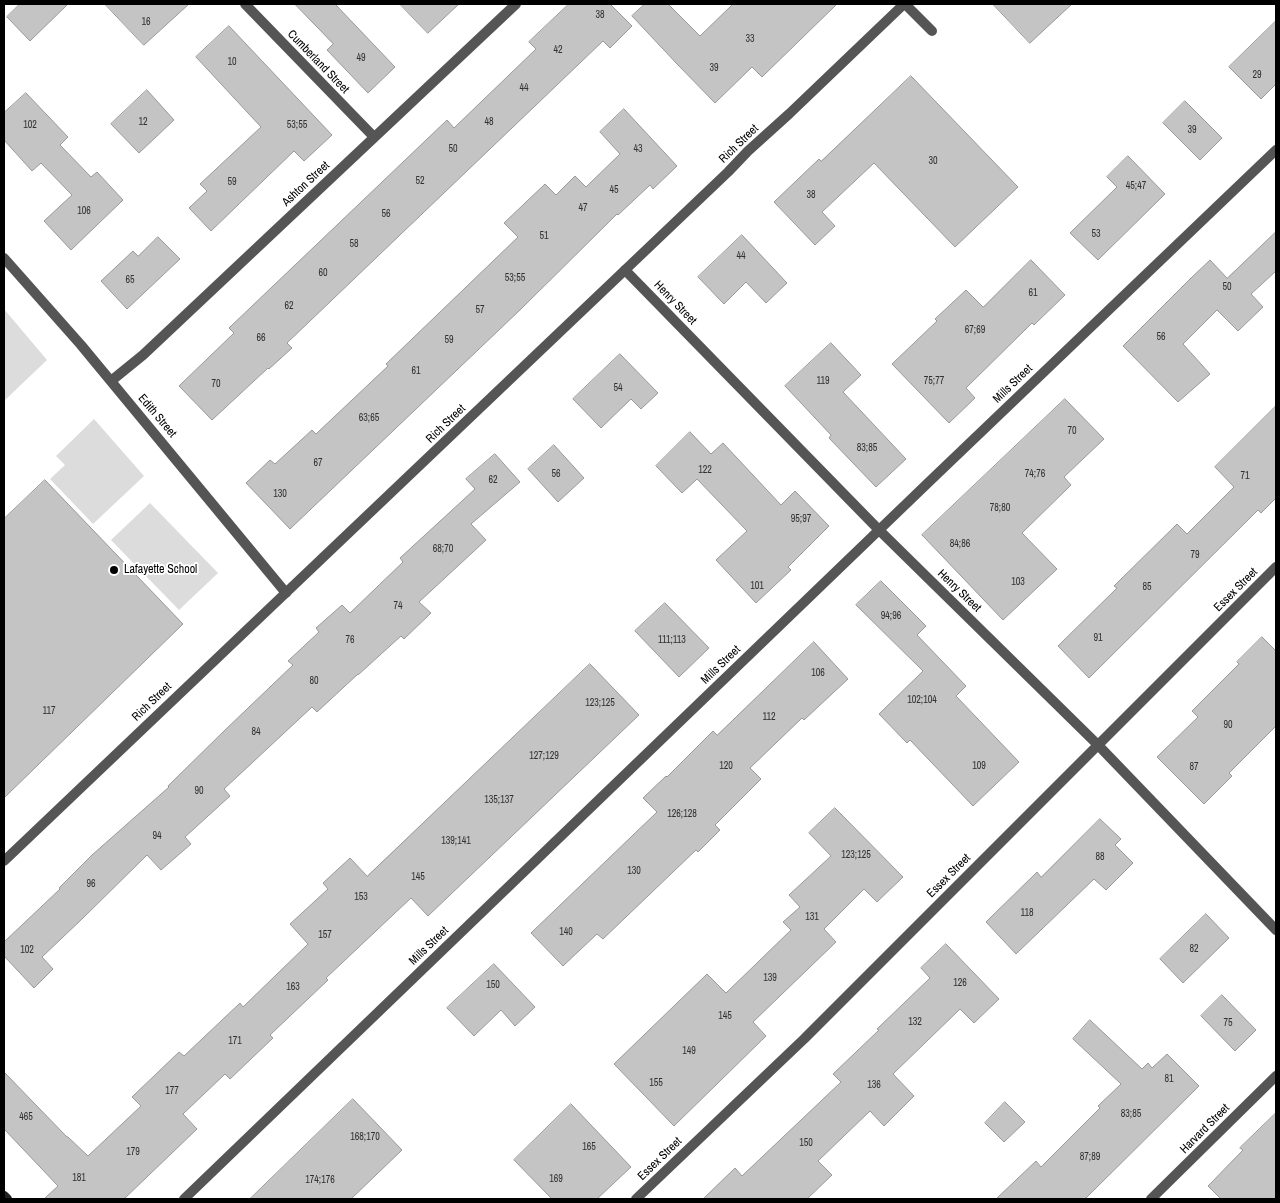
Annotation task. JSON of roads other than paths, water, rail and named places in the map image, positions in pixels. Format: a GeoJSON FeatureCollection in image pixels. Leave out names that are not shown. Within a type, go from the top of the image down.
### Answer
{"type":"FeatureCollection","features":[{"type":"Feature","properties":{"kind":"main road"},"geometry":{"type":"LineString","coordinates":[[4,1196],[7,1199]]}},
{"type":"Feature","properties":{"kind":"street","name":"Cumberland Street"},"geometry":{"type":"LineString","coordinates":[[245,4],[374,138]]}},
{"type":"Feature","properties":{"kind":"street","name":"Ashton Street"},"geometry":{"type":"LineString","coordinates":[[111,381],[143,355],[516,4]]}},
{"type":"Feature","properties":{"kind":"street"},"geometry":{"type":"LineString","coordinates":[[905,4],[932,31]]}},
{"type":"Feature","properties":{"kind":"street","name":"Rich Street"},"geometry":{"type":"LineString","coordinates":[[4,861],[748,151],[905,4]]}},
{"type":"Feature","properties":{"kind":"street","name":"Mills Street"},"geometry":{"type":"LineString","coordinates":[[184,1199],[878,530],[1276,150]]}},
{"type":"Feature","properties":{"kind":"street","name":"Edith Street"},"geometry":{"type":"LineString","coordinates":[[4,258],[81,345],[286,593]]}},
{"type":"Feature","properties":{"kind":"street","name":"Henry Street"},"geometry":{"type":"LineString","coordinates":[[625,270],[878,530],[1098,745],[1276,930]]}},
{"type":"Feature","properties":{"kind":"street","name":"Essex Street"},"geometry":{"type":"LineString","coordinates":[[636,1199],[804,1039],[1276,567]]}},
{"type":"Feature","properties":{"kind":"street","name":"Harvard Street"},"geometry":{"type":"LineString","coordinates":[[1151,1199],[1276,1076]]}},
{"type":"Feature","properties":{"kind":"place","name":"Lafayette School"},"geometry":{"type":"Point","coordinates":[114,570]}}]}
